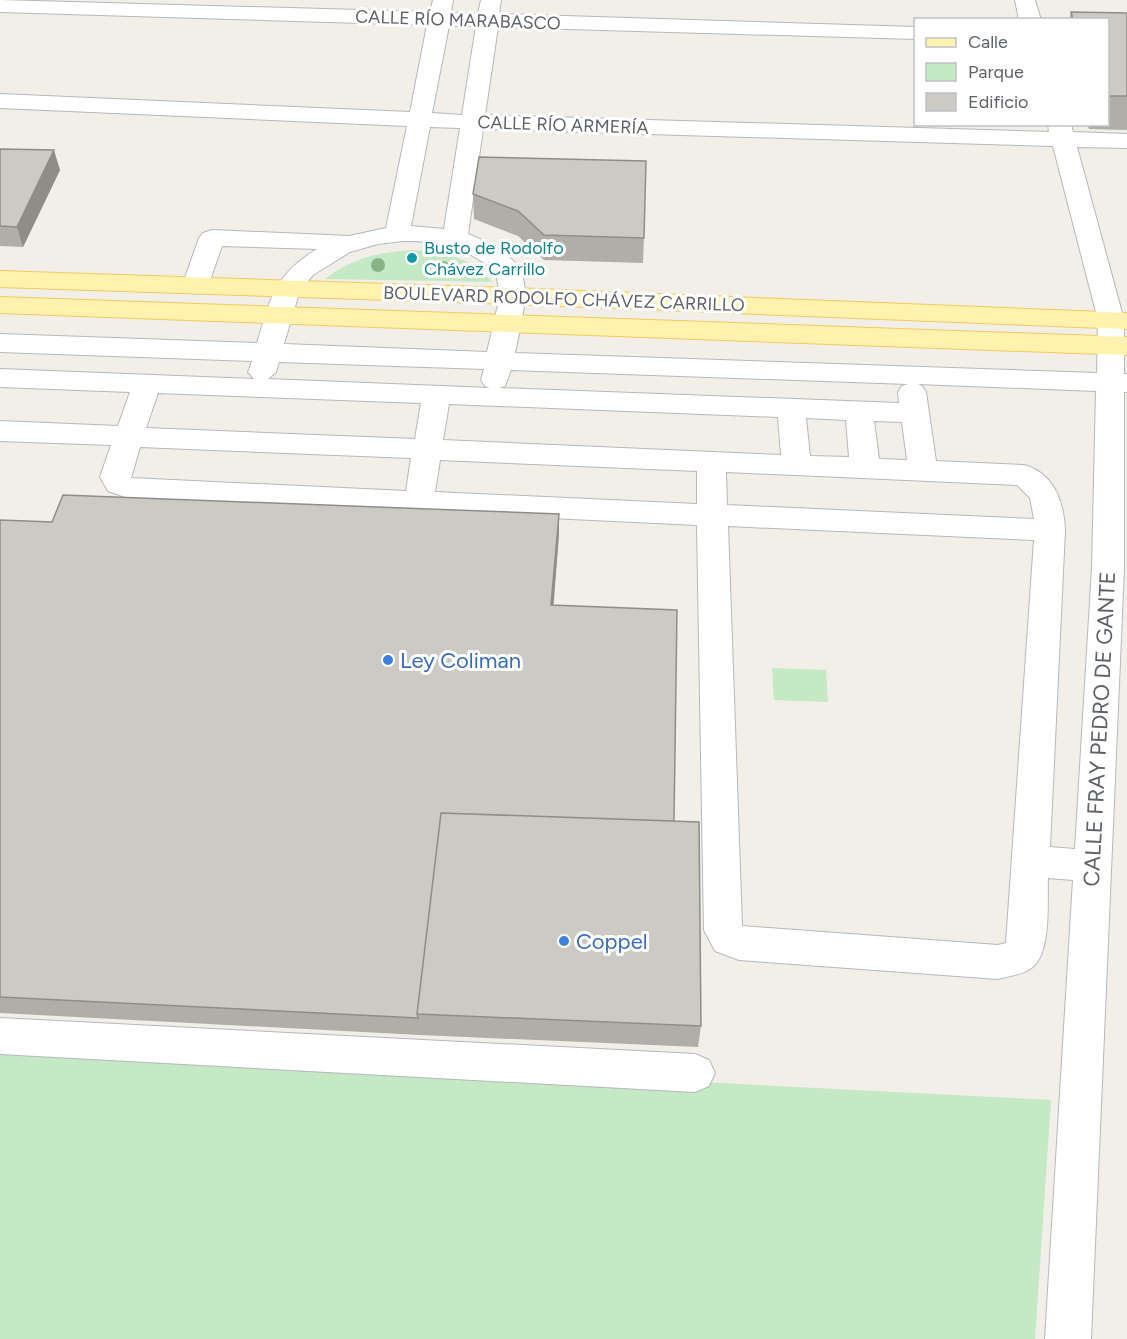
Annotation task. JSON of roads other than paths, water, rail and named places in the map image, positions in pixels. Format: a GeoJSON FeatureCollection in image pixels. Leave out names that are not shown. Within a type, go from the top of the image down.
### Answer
{"type":"FeatureCollection","features":[{"type":"Feature","properties":{"kind":"main road","name":"BOULEVARD RODOLFO CHÁVEZ CARRILLO"},"geometry":{"type":"LineString","coordinates":[[0,279],[513,296],[1119,333]]}},
{"type":"Feature","properties":{"kind":"main road","name":"BOULEVARD RODOLFO CHÁVEZ CARRILLO"},"geometry":{"type":"LineString","coordinates":[[0,305],[507,324],[1119,333]]}},
{"type":"Feature","properties":{"kind":"street"},"geometry":{"type":"LineString","coordinates":[[1025,0],[1030,18]]}},
{"type":"Feature","properties":{"kind":"street","name":"CALLE RÍO MARABASCO"},"geometry":{"type":"LineString","coordinates":[[0,6],[490,10],[914,33]]}},
{"type":"Feature","properties":{"kind":"street"},"geometry":{"type":"LineString","coordinates":[[397,235],[441,10]]}},
{"type":"Feature","properties":{"kind":"street"},"geometry":{"type":"LineString","coordinates":[[455,238],[490,10]]}},
{"type":"Feature","properties":{"kind":"street","name":"CALLE RÍO ARMERÍA"},"geometry":{"type":"LineString","coordinates":[[0,101],[472,122],[1061,132],[1127,141]]}},
{"type":"Feature","properties":{"kind":"street","name":"CALLE FRAY PEDRO DE GANTE"},"geometry":{"type":"LineString","coordinates":[[1061,132],[1119,333],[1117,568],[1093,865],[1068,1339]]}},
{"type":"Feature","properties":{"kind":"street"},"geometry":{"type":"LineString","coordinates":[[257,388],[287,289],[295,278],[312,263],[343,247],[379,237],[417,234],[455,238],[484,250],[507,268],[513,296],[492,397]]}},
{"type":"Feature","properties":{"kind":"street"},"geometry":{"type":"LineString","coordinates":[[195,286],[212,238],[356,243]]}},
{"type":"Feature","properties":{"kind":"street"},"geometry":{"type":"LineString","coordinates":[[0,344],[1118,383]]}},
{"type":"Feature","properties":{"kind":"street"},"geometry":{"type":"LineString","coordinates":[[910,375],[923,470]]}},
{"type":"Feature","properties":{"kind":"street"},"geometry":{"type":"LineString","coordinates":[[0,378],[915,413]]}},
{"type":"Feature","properties":{"kind":"street"},"geometry":{"type":"LineString","coordinates":[[147,384],[115,477],[118,484],[128,488],[1050,530]]}},
{"type":"Feature","properties":{"kind":"street"},"geometry":{"type":"LineString","coordinates":[[419,502],[436,395]]}},
{"type":"Feature","properties":{"kind":"street"},"geometry":{"type":"LineString","coordinates":[[791,408],[796,465]]}},
{"type":"Feature","properties":{"kind":"street"},"geometry":{"type":"LineString","coordinates":[[859,411],[865,468]]}},
{"type":"Feature","properties":{"kind":"street"},"geometry":{"type":"LineString","coordinates":[[0,430],[1024,474],[1041,488],[1049,504],[1050,530],[1026,946],[1018,957],[998,962],[739,943],[728,939],[723,930],[711,462]]}},
{"type":"Feature","properties":{"kind":"street"},"geometry":{"type":"LineString","coordinates":[[1031,862],[1093,865]]}},
{"type":"Feature","properties":{"kind":"street"},"geometry":{"type":"LineString","coordinates":[[0,1036],[695,1073]]}},
{"type":"Feature","properties":{"kind":"place","name":"Busto de Rodolfo Chávez Carrillo"},"geometry":{"type":"Point","coordinates":[412,258]}},
{"type":"Feature","properties":{"kind":"place","name":"Ley Coliman"},"geometry":{"type":"Point","coordinates":[388,660]}},
{"type":"Feature","properties":{"kind":"place","name":"Coppel"},"geometry":{"type":"Point","coordinates":[564,941]}}]}
